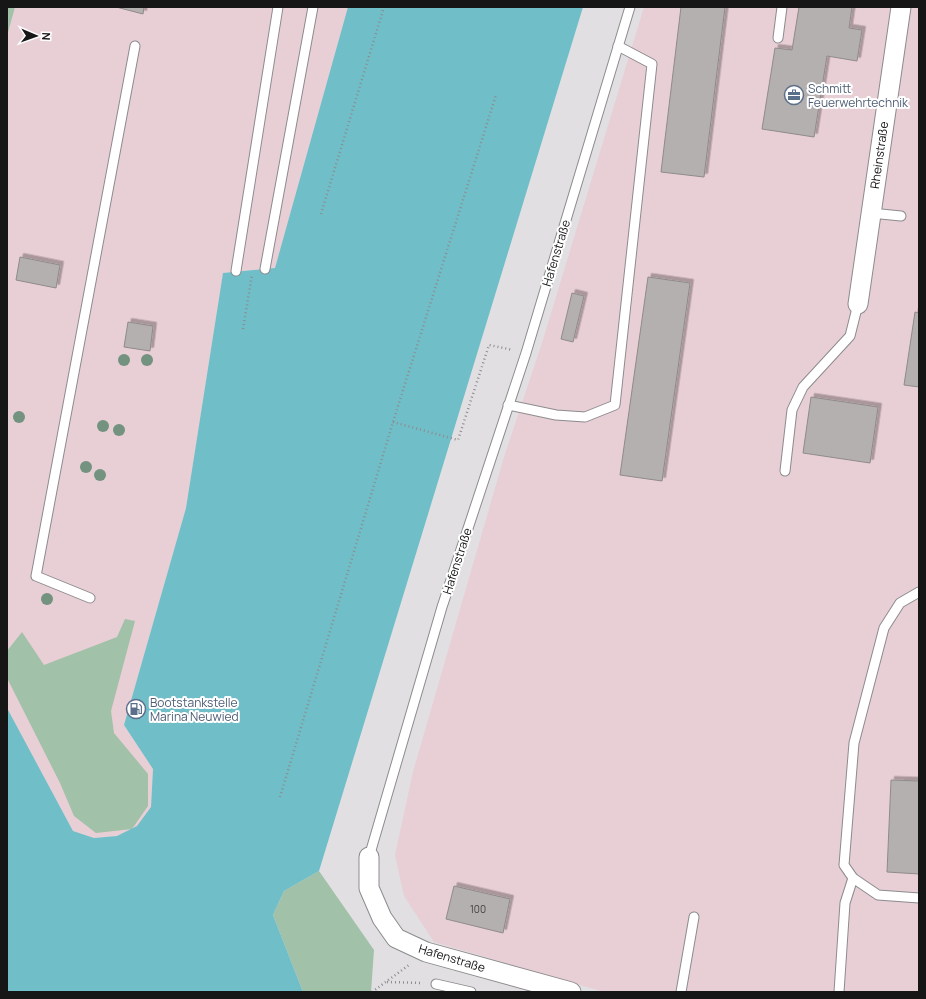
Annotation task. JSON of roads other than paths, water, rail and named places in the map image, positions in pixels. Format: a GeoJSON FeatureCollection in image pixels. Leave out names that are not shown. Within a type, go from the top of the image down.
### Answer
{"type":"FeatureCollection","features":[{"type":"Feature","properties":{"kind":"street","name":"Rheinstraße"},"geometry":{"type":"LineString","coordinates":[[858,304],[901,7]]}},
{"type":"Feature","properties":{"kind":"street","name":"Hafenstraße"},"geometry":{"type":"LineString","coordinates":[[369,857],[369,888],[382,918],[396,938],[426,952],[571,992]]}},
{"type":"Feature","properties":{"kind":"lane"},"geometry":{"type":"LineString","coordinates":[[236,271],[278,7]]}},
{"type":"Feature","properties":{"kind":"lane"},"geometry":{"type":"LineString","coordinates":[[265,268],[312,7]]}},
{"type":"Feature","properties":{"kind":"lane","name":"Hafenstraße"},"geometry":{"type":"LineString","coordinates":[[369,857],[442,607],[526,353],[630,7]]}},
{"type":"Feature","properties":{"kind":"lane"},"geometry":{"type":"LineString","coordinates":[[778,38],[782,7]]}},
{"type":"Feature","properties":{"kind":"lane"},"geometry":{"type":"LineString","coordinates":[[90,598],[36,576],[135,46]]}},
{"type":"Feature","properties":{"kind":"lane"},"geometry":{"type":"LineString","coordinates":[[508,405],[556,415],[585,417],[615,405],[652,64],[618,46]]}},
{"type":"Feature","properties":{"kind":"lane"},"geometry":{"type":"LineString","coordinates":[[871,213],[901,216]]}},
{"type":"Feature","properties":{"kind":"lane"},"geometry":{"type":"LineString","coordinates":[[785,471],[792,410],[803,387],[850,336],[858,304]]}},
{"type":"Feature","properties":{"kind":"lane"},"geometry":{"type":"LineString","coordinates":[[919,592],[900,603],[884,628],[854,743],[844,865],[853,878],[878,895],[919,898]]}},
{"type":"Feature","properties":{"kind":"lane"},"geometry":{"type":"LineString","coordinates":[[839,992],[845,903],[853,878]]}},
{"type":"Feature","properties":{"kind":"lane"},"geometry":{"type":"LineString","coordinates":[[681,992],[694,918]]}},
{"type":"Feature","properties":{"kind":"lane"},"geometry":{"type":"LineString","coordinates":[[436,984],[450,990],[471,992]]}},
{"type":"Feature","properties":{"kind":"water"},"geometry":{"type":"Polygon","coordinates":[[[348,7],[583,7],[319,871],[284,891],[273,915],[303,992],[7,992],[7,708],[73,831],[94,838],[117,836],[137,826],[151,807],[153,769],[124,725],[186,508],[223,273],[275,268],[348,7]]]}},
{"type":"Feature","properties":{"kind":"place","name":"Schmitt Feuerwehrtechnik"},"geometry":{"type":"Point","coordinates":[794,95]}},
{"type":"Feature","properties":{"kind":"place","name":"Bootstankstelle Marina Neuwied"},"geometry":{"type":"Point","coordinates":[136,709]}}]}
